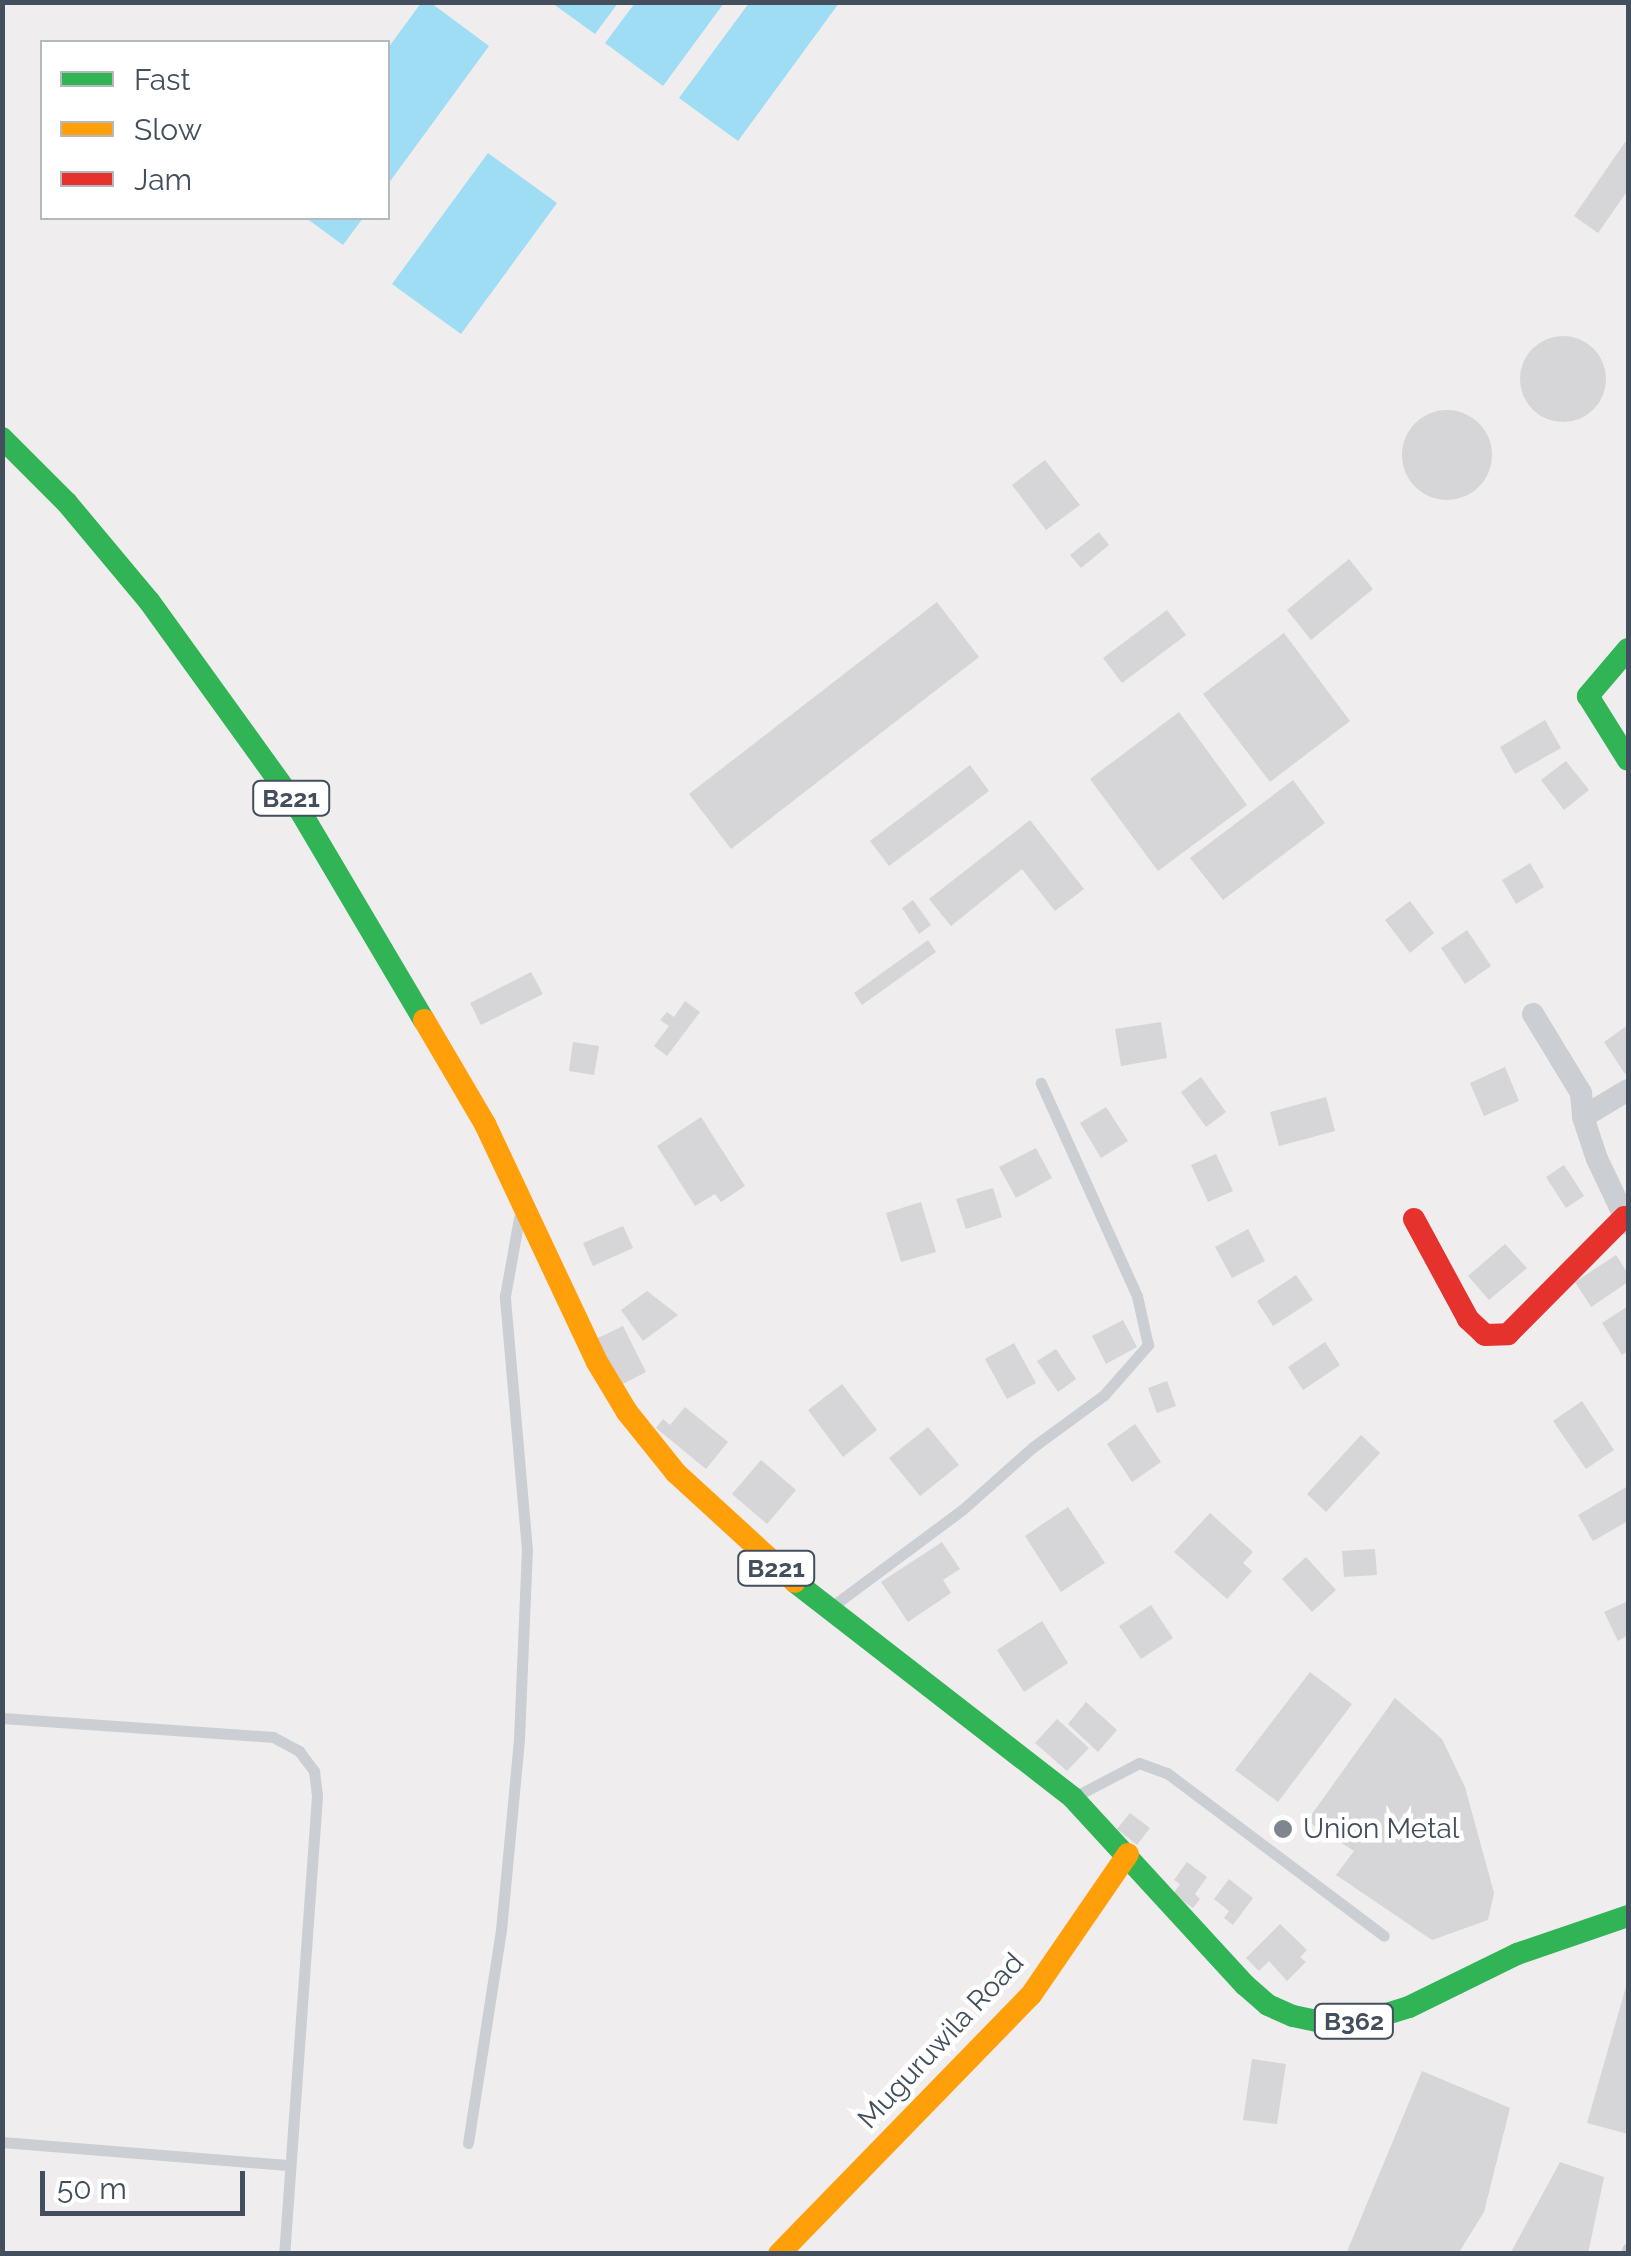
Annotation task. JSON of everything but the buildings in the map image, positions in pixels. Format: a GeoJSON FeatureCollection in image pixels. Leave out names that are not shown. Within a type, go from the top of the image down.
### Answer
{"type":"FeatureCollection","features":[{"type":"Feature","properties":{"kind":"main road","name":"B221"},"geometry":{"type":"LineString","coordinates":[[2,438],[67,503],[149,601],[266,760],[366,918],[522,1199],[597,1362],[626,1412],[676,1473],[826,1610],[1072,1798],[1128,1854]]}},
{"type":"Feature","properties":{"kind":"main road"},"geometry":{"type":"LineString","coordinates":[[1628,649],[1588,696],[1628,760]]}},
{"type":"Feature","properties":{"kind":"main road"},"geometry":{"type":"LineString","coordinates":[[1414,1218],[1468,1319],[1485,1334],[1508,1334],[1626,1220]]}},
{"type":"Feature","properties":{"kind":"main road","name":"B362"},"geometry":{"type":"LineString","coordinates":[[1128,1854],[1256,1995],[1293,2016],[1326,2023],[1366,2020],[1409,2008],[1517,1954],[1628,1916]]}},
{"type":"Feature","properties":{"kind":"main road","name":"Muguruwila Road"},"geometry":{"type":"LineString","coordinates":[[778,2254],[1031,1995],[1128,1854]]}},
{"type":"Feature","properties":{"kind":"street"},"geometry":{"type":"LineString","coordinates":[[1533,1014],[1581,1092],[1583,1116],[1626,1220]]}},
{"type":"Feature","properties":{"kind":"street"},"geometry":{"type":"LineString","coordinates":[[1583,1116],[1628,1090]]}},
{"type":"Feature","properties":{"kind":"lane"},"geometry":{"type":"LineString","coordinates":[[826,1610],[962,1510],[1033,1447],[1104,1396],[1148,1345],[1137,1296],[1041,1083]]}},
{"type":"Feature","properties":{"kind":"lane"},"geometry":{"type":"LineString","coordinates":[[468,2143],[501,1930],[519,1739],[526,1550],[506,1296],[522,1199]]}},
{"type":"Feature","properties":{"kind":"lane"},"geometry":{"type":"LineString","coordinates":[[2,1718],[273,1737],[299,1751],[314,1772],[317,1796],[284,2254]]}},
{"type":"Feature","properties":{"kind":"lane"},"geometry":{"type":"LineString","coordinates":[[1072,1798],[1139,1763],[1167,1773],[1384,1936]]}},
{"type":"Feature","properties":{"kind":"lane"},"geometry":{"type":"LineString","coordinates":[[2,2142],[290,2165]]}},
{"type":"Feature","properties":{"kind":"water"},"geometry":{"type":"Polygon","coordinates":[[[635,2],[724,3],[663,86],[605,43],[635,2]]]}},
{"type":"Feature","properties":{"kind":"water"},"geometry":{"type":"Polygon","coordinates":[[[421,3],[431,3],[489,46],[390,181],[390,45],[421,3]]]}},
{"type":"Feature","properties":{"kind":"water"},"geometry":{"type":"Polygon","coordinates":[[[552,3],[618,3],[595,34],[552,3]]]}},
{"type":"Feature","properties":{"kind":"water"},"geometry":{"type":"Polygon","coordinates":[[[749,3],[839,3],[738,141],[679,98],[749,3]]]}},
{"type":"Feature","properties":{"kind":"water"},"geometry":{"type":"Polygon","coordinates":[[[488,153],[557,203],[461,334],[392,284],[488,153]]]}},
{"type":"Feature","properties":{"kind":"water"},"geometry":{"type":"Polygon","coordinates":[[[309,220],[362,220],[343,245],[309,220]]]}},
{"type":"Feature","properties":{"kind":"traffic: fast"},"geometry":{"type":"LineString","coordinates":[[2,438],[67,503],[149,601],[299,809],[424,1020]]}},
{"type":"Feature","properties":{"kind":"traffic: fast"},"geometry":{"type":"LineString","coordinates":[[1628,649],[1588,696],[1628,760]]}},
{"type":"Feature","properties":{"kind":"traffic: fast"},"geometry":{"type":"LineString","coordinates":[[795,1582],[1073,1798],[1245,1985],[1268,2005],[1293,2016],[1326,2023],[1367,2020],[1409,2007],[1517,1954],[1628,1916]]}},
{"type":"Feature","properties":{"kind":"traffic: slow"},"geometry":{"type":"LineString","coordinates":[[424,1020],[485,1124],[597,1362],[627,1412],[676,1473],[795,1582]]}},
{"type":"Feature","properties":{"kind":"traffic: slow"},"geometry":{"type":"LineString","coordinates":[[779,2254],[1031,1995],[1128,1854]]}},
{"type":"Feature","properties":{"kind":"traffic: jam"},"geometry":{"type":"LineString","coordinates":[[1414,1219],[1468,1319],[1485,1335],[1508,1334],[1624,1217]]}},
{"type":"Feature","properties":{"kind":"place","name":"Union Metal"},"geometry":{"type":"Point","coordinates":[1283,1829]}}]}
